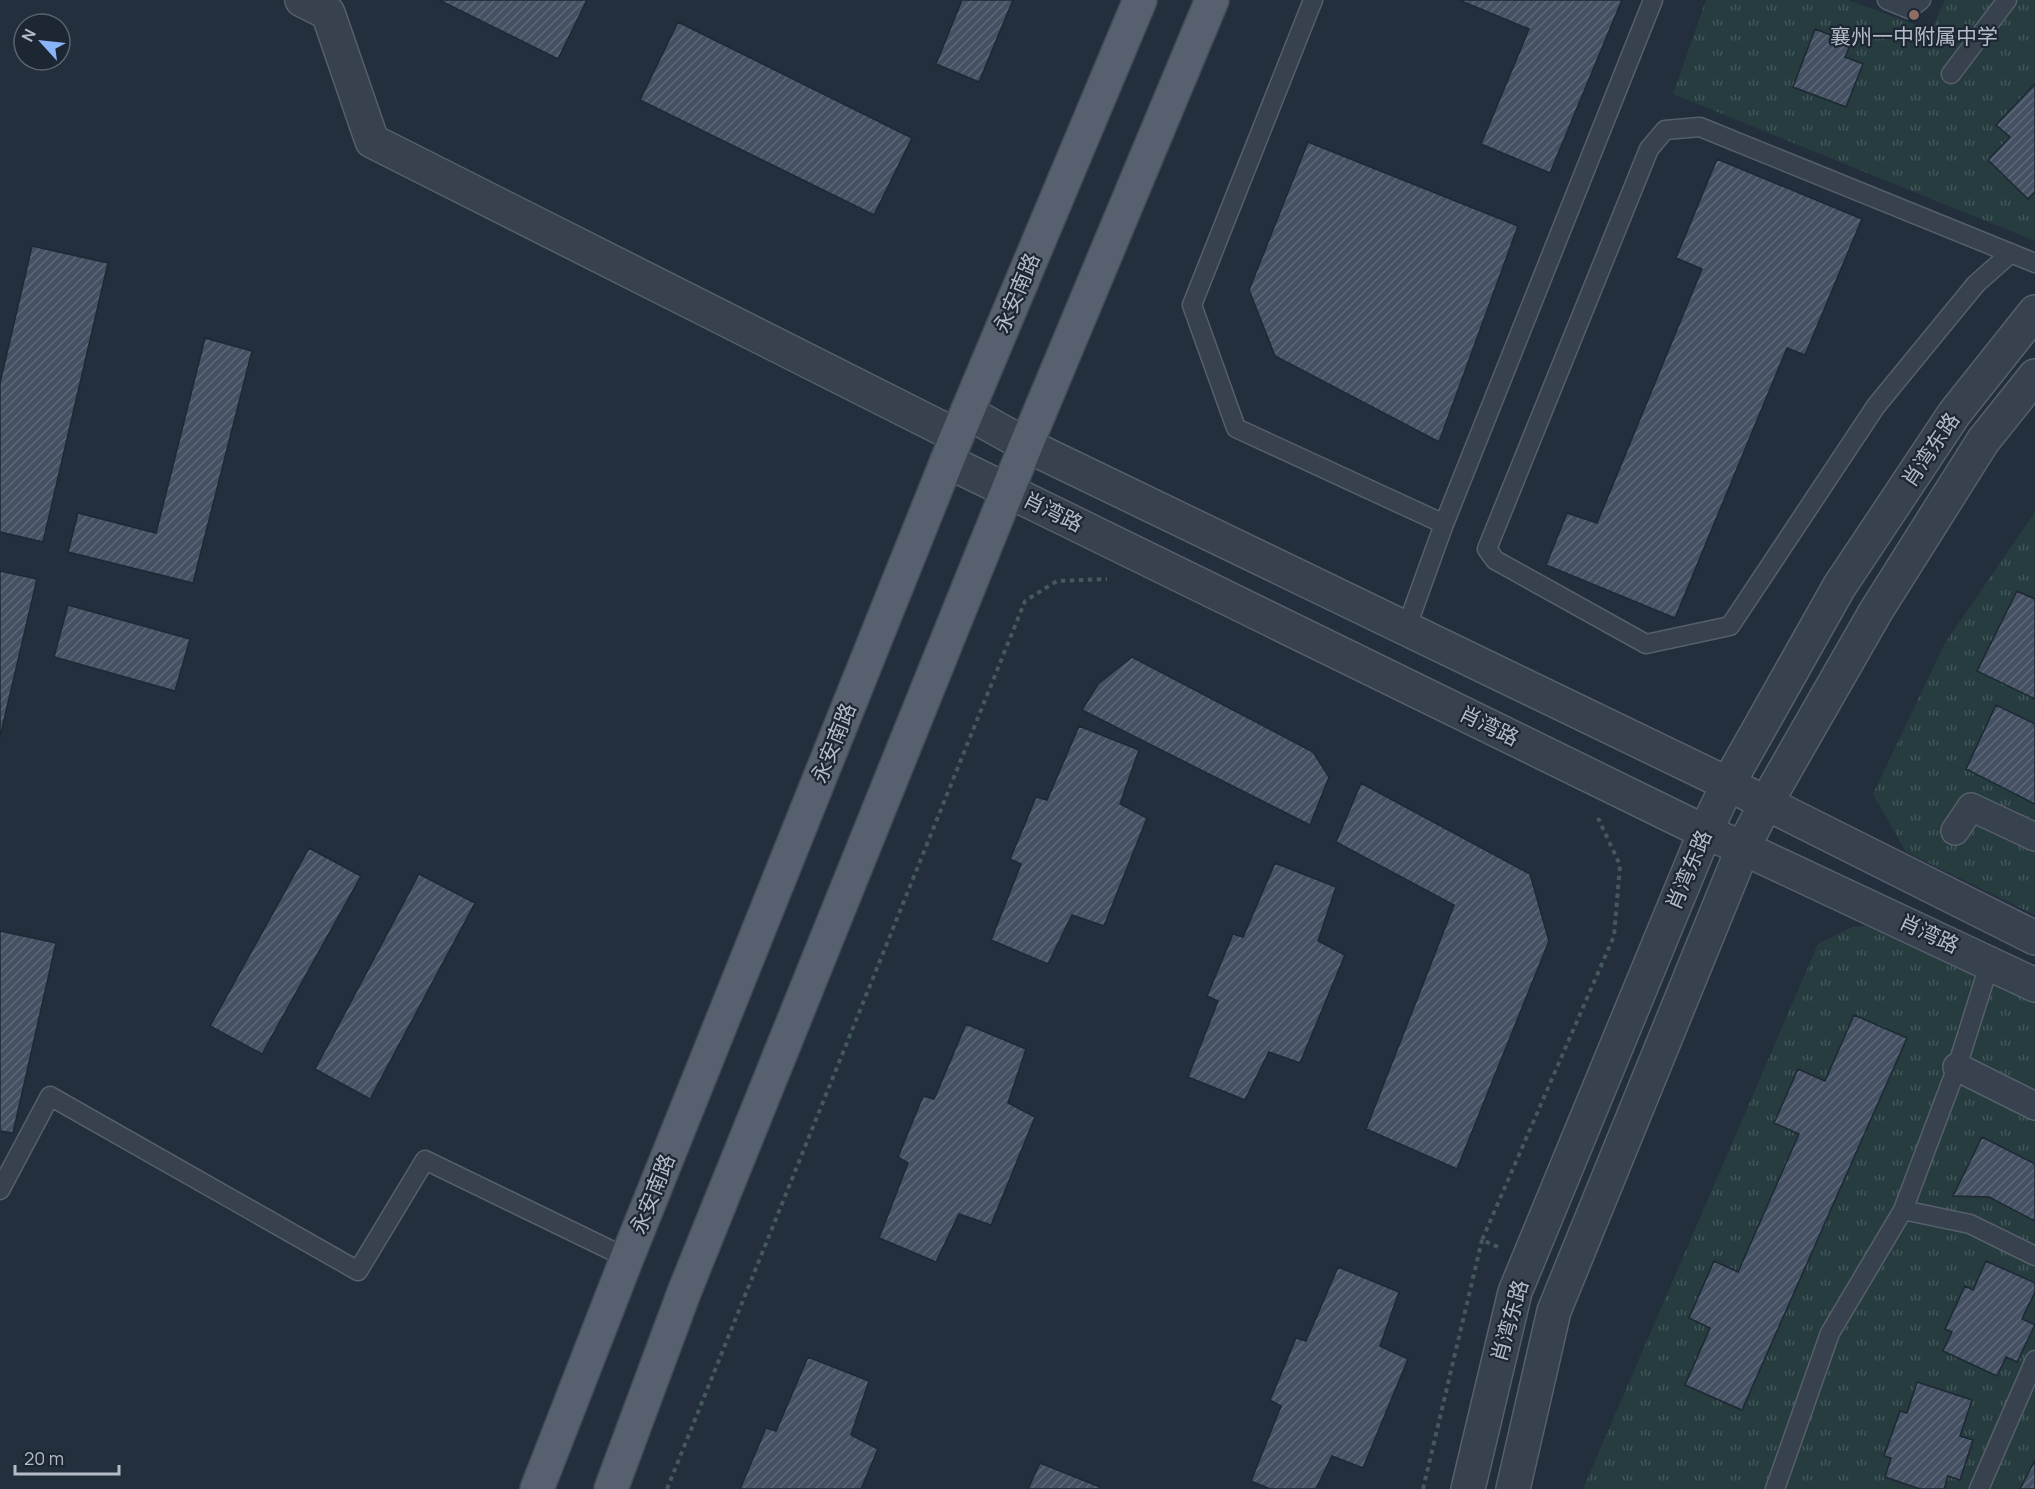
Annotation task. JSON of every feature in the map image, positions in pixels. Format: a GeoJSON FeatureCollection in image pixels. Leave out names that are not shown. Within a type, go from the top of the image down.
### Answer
{"type":"FeatureCollection","features":[{"type":"Feature","properties":{"kind":"main road","name":"永安南路"},"geometry":{"type":"LineString","coordinates":[[537,1489],[627,1258],[957,436],[1140,0]]}},
{"type":"Feature","properties":{"kind":"main road"},"geometry":{"type":"LineString","coordinates":[[611,1489],[690,1279],[1008,490],[1212,0]]}},
{"type":"Feature","properties":{"kind":"street"},"geometry":{"type":"LineString","coordinates":[[302,0],[328,13],[372,141],[957,436]]}},
{"type":"Feature","properties":{"kind":"street","name":"肖湾东路"},"geometry":{"type":"LineString","coordinates":[[1468,1489],[1515,1292],[1705,832],[1728,784],[1839,587],[1954,414],[2035,312]]}},
{"type":"Feature","properties":{"kind":"street","name":"肖湾东路"},"geometry":{"type":"LineString","coordinates":[[1513,1489],[1554,1311],[1743,848],[1766,803],[1880,604],[1983,441],[2035,376]]}},
{"type":"Feature","properties":{"kind":"street","name":"肖湾路"},"geometry":{"type":"LineString","coordinates":[[957,436],[1026,446],[1728,784],[2035,938]]}},
{"type":"Feature","properties":{"kind":"street","name":"肖湾路"},"geometry":{"type":"LineString","coordinates":[[957,436],[1008,490],[1705,832],[1990,962],[2035,985]]}},
{"type":"Feature","properties":{"kind":"street"},"geometry":{"type":"LineString","coordinates":[[1955,831],[1971,807],[2035,837]]}},
{"type":"Feature","properties":{"kind":"street"},"geometry":{"type":"LineString","coordinates":[[1957,1067],[2035,1106]]}},
{"type":"Feature","properties":{"kind":"lane"},"geometry":{"type":"LineString","coordinates":[[1313,0],[1192,305],[1236,428],[1444,524]]}},
{"type":"Feature","properties":{"kind":"lane"},"geometry":{"type":"LineString","coordinates":[[1406,629],[1444,524],[1653,0]]}},
{"type":"Feature","properties":{"kind":"lane"},"geometry":{"type":"LineString","coordinates":[[1887,0],[1909,9],[1921,0]]}},
{"type":"Feature","properties":{"kind":"lane"},"geometry":{"type":"LineString","coordinates":[[1951,74],[2007,0]]}},
{"type":"Feature","properties":{"kind":"lane"},"geometry":{"type":"LineString","coordinates":[[2011,254],[1976,284],[1876,406],[1730,626],[1646,644],[1495,560],[1487,549],[1649,149],[1665,130],[1700,127],[2035,263]]}},
{"type":"Feature","properties":{"kind":"lane"},"geometry":{"type":"LineString","coordinates":[[1775,1489],[1830,1333],[1903,1210],[1957,1067],[1990,962]]}},
{"type":"Feature","properties":{"kind":"lane"},"geometry":{"type":"LineString","coordinates":[[0,1190],[50,1096],[358,1271],[425,1160],[627,1258]]}},
{"type":"Feature","properties":{"kind":"lane"},"geometry":{"type":"LineString","coordinates":[[1903,1210],[1970,1224],[2035,1256]]}},
{"type":"Feature","properties":{"kind":"lane"},"geometry":{"type":"LineString","coordinates":[[1979,1489],[2035,1360]]}},
{"type":"Feature","properties":{"kind":"path"},"geometry":{"type":"LineString","coordinates":[[667,1489],[1025,601],[1057,581],[1112,578]]}},
{"type":"Feature","properties":{"kind":"path"},"geometry":{"type":"LineString","coordinates":[[1423,1489],[1482,1240],[1614,936],[1620,865],[1596,814]]}},
{"type":"Feature","properties":{"kind":"path"},"geometry":{"type":"LineString","coordinates":[[1482,1240],[1529,1260]]}},
{"type":"Feature","properties":{"kind":"green space"},"geometry":{"type":"Polygon","coordinates":[[[1706,0],[1847,0],[1931,30],[1945,0],[2035,0],[2035,241],[1673,94],[1706,0]]]}},
{"type":"Feature","properties":{"kind":"green space"},"geometry":{"type":"Polygon","coordinates":[[[2035,512],[2035,915],[1906,852],[1873,794],[1945,643],[2035,512]]]}},
{"type":"Feature","properties":{"kind":"green space"},"geometry":{"type":"Polygon","coordinates":[[[1888,924],[2035,998],[2035,1489],[1583,1489],[1818,944],[1852,927],[1888,924]]]}},
{"type":"Feature","properties":{"kind":"building"},"geometry":{"type":"Polygon","coordinates":[[[439,0],[587,0],[558,59],[439,0]]]}},
{"type":"Feature","properties":{"kind":"building"},"geometry":{"type":"Polygon","coordinates":[[[962,0],[1013,0],[979,82],[936,64],[962,0]]]}},
{"type":"Feature","properties":{"kind":"building"},"geometry":{"type":"Polygon","coordinates":[[[1459,0],[1622,0],[1550,173],[1481,144],[1529,29],[1459,0]]]}},
{"type":"Feature","properties":{"kind":"building"},"geometry":{"type":"Polygon","coordinates":[[[678,22],[912,138],[874,215],[640,100],[678,22]]]}},
{"type":"Feature","properties":{"kind":"building"},"geometry":{"type":"Polygon","coordinates":[[[1815,29],[1851,43],[1845,57],[1863,64],[1846,107],[1793,87],[1815,29]]]}},
{"type":"Feature","properties":{"kind":"building"},"geometry":{"type":"Polygon","coordinates":[[[2035,84],[2035,192],[2028,199],[1988,160],[2010,137],[1996,125],[2035,84]]]}},
{"type":"Feature","properties":{"kind":"building"},"geometry":{"type":"Polygon","coordinates":[[[1308,142],[1518,226],[1439,442],[1275,356],[1249,290],[1308,142]]]}},
{"type":"Feature","properties":{"kind":"building"},"geometry":{"type":"Polygon","coordinates":[[[1717,159],[1862,219],[1805,355],[1787,348],[1675,618],[1546,565],[1567,513],[1597,523],[1702,269],[1676,258],[1717,159]]]}},
{"type":"Feature","properties":{"kind":"building"},"geometry":{"type":"Polygon","coordinates":[[[32,246],[108,263],[43,542],[0,532],[0,383],[32,246]]]}},
{"type":"Feature","properties":{"kind":"building"},"geometry":{"type":"Polygon","coordinates":[[[205,338],[252,351],[193,583],[68,552],[78,513],[156,533],[205,338]]]}},
{"type":"Feature","properties":{"kind":"building"},"geometry":{"type":"Polygon","coordinates":[[[0,571],[37,579],[0,737],[0,571]]]}},
{"type":"Feature","properties":{"kind":"building"},"geometry":{"type":"Polygon","coordinates":[[[2017,591],[2035,599],[2035,699],[1977,671],[2017,591]]]}},
{"type":"Feature","properties":{"kind":"building"},"geometry":{"type":"Polygon","coordinates":[[[68,605],[190,639],[175,691],[54,657],[68,605]]]}},
{"type":"Feature","properties":{"kind":"building"},"geometry":{"type":"Polygon","coordinates":[[[1132,657],[1313,752],[1329,777],[1310,825],[1082,710],[1098,684],[1132,657]]]}},
{"type":"Feature","properties":{"kind":"building"},"geometry":{"type":"Polygon","coordinates":[[[1996,705],[2035,724],[2035,804],[1966,769],[1996,705]]]}},
{"type":"Feature","properties":{"kind":"building"},"geometry":{"type":"Polygon","coordinates":[[[1079,726],[1139,750],[1120,804],[1147,818],[1104,926],[1072,915],[1048,964],[991,940],[1021,864],[1010,859],[1036,797],[1047,800],[1079,726]]]}},
{"type":"Feature","properties":{"kind":"building"},"geometry":{"type":"Polygon","coordinates":[[[1361,783],[1530,874],[1549,941],[1457,1169],[1366,1129],[1454,905],[1336,842],[1361,783]]]}},
{"type":"Feature","properties":{"kind":"building"},"geometry":{"type":"Polygon","coordinates":[[[309,848],[361,876],[262,1054],[210,1026],[309,848]]]}},
{"type":"Feature","properties":{"kind":"building"},"geometry":{"type":"Polygon","coordinates":[[[1275,863],[1336,887],[1318,941],[1345,955],[1300,1063],[1269,1052],[1245,1100],[1188,1077],[1218,1001],[1207,996],[1233,934],[1243,937],[1275,863]]]}},
{"type":"Feature","properties":{"kind":"building"},"geometry":{"type":"Polygon","coordinates":[[[419,874],[475,903],[370,1099],[315,1069],[419,874]]]}},
{"type":"Feature","properties":{"kind":"building"},"geometry":{"type":"Polygon","coordinates":[[[0,931],[56,943],[13,1133],[0,1131],[0,931]]]}},
{"type":"Feature","properties":{"kind":"building"},"geometry":{"type":"Polygon","coordinates":[[[1854,1015],[1907,1038],[1742,1410],[1685,1385],[1710,1328],[1689,1318],[1714,1261],[1738,1272],[1799,1134],[1774,1123],[1798,1069],[1825,1081],[1854,1015]]]}},
{"type":"Feature","properties":{"kind":"building"},"geometry":{"type":"Polygon","coordinates":[[[966,1024],[1026,1049],[1008,1103],[1035,1117],[991,1225],[959,1214],[936,1262],[879,1238],[908,1163],[898,1157],[923,1096],[934,1099],[966,1024]]]}},
{"type":"Feature","properties":{"kind":"building"},"geometry":{"type":"Polygon","coordinates":[[[1982,1137],[2035,1164],[2035,1221],[1989,1197],[1953,1196],[1982,1137]]]}},
{"type":"Feature","properties":{"kind":"building"},"geometry":{"type":"Polygon","coordinates":[[[1986,1261],[2035,1283],[2035,1292],[2022,1319],[2035,1325],[2017,1362],[2006,1357],[1997,1376],[1943,1351],[1952,1332],[1945,1329],[1965,1286],[1973,1290],[1986,1261]]]}},
{"type":"Feature","properties":{"kind":"building"},"geometry":{"type":"Polygon","coordinates":[[[1338,1267],[1399,1292],[1380,1346],[1408,1359],[1363,1468],[1332,1456],[1316,1489],[1270,1489],[1251,1481],[1281,1406],[1270,1400],[1296,1338],[1306,1341],[1338,1267]]]}},
{"type":"Feature","properties":{"kind":"building"},"geometry":{"type":"Polygon","coordinates":[[[808,1357],[869,1381],[851,1435],[878,1449],[861,1489],[740,1489],[766,1428],[776,1431],[808,1357]]]}},
{"type":"Feature","properties":{"kind":"building"},"geometry":{"type":"Polygon","coordinates":[[[1917,1382],[1972,1400],[1960,1436],[1973,1440],[1960,1480],[1948,1476],[1944,1489],[1920,1489],[1885,1477],[1891,1458],[1884,1456],[1900,1411],[1907,1413],[1917,1382]]]}},
{"type":"Feature","properties":{"kind":"building"},"geometry":{"type":"Polygon","coordinates":[[[2035,1460],[2035,1489],[2020,1489],[2035,1460]]]}},
{"type":"Feature","properties":{"kind":"building"},"geometry":{"type":"Polygon","coordinates":[[[1040,1463],[1100,1487],[1099,1489],[1028,1489],[1040,1463]]]}},
{"type":"Feature","properties":{"kind":"place","name":"襄州一中附属中学"},"geometry":{"type":"Point","coordinates":[1914,15]}}]}
